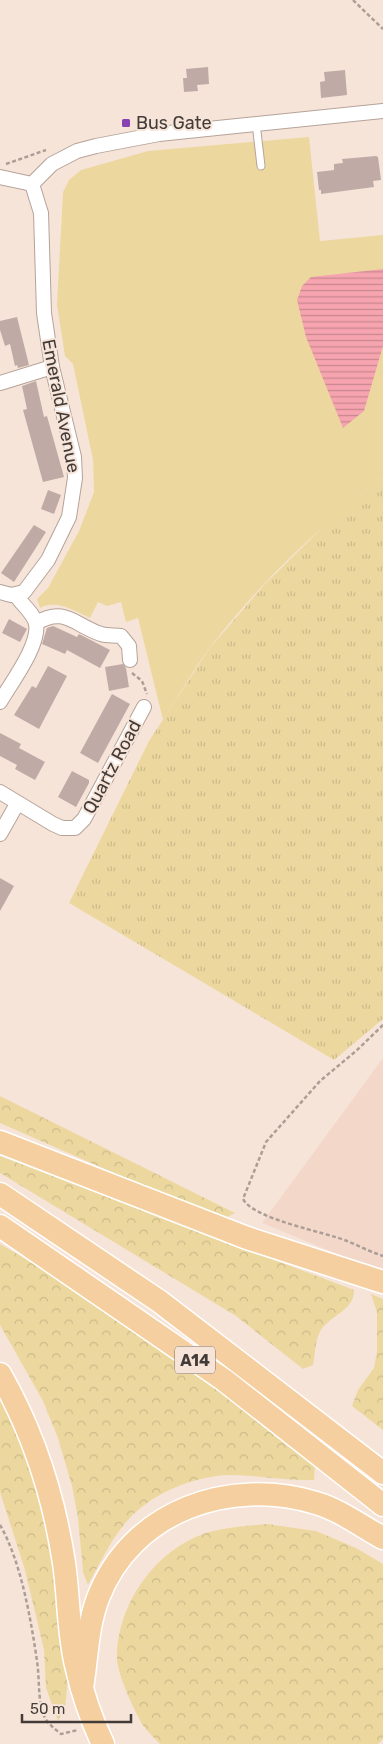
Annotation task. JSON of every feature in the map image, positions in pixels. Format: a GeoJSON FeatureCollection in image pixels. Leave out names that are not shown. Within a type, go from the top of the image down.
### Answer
{"type":"FeatureCollection","features":[{"type":"Feature","properties":{"kind":"highway"},"geometry":{"type":"LineString","coordinates":[[0,1142],[247,1238],[383,1282]]}},
{"type":"Feature","properties":{"kind":"highway","name":"A14"},"geometry":{"type":"LineString","coordinates":[[0,1194],[159,1301],[241,1362],[383,1473]]}},
{"type":"Feature","properties":{"kind":"highway","name":"A14"},"geometry":{"type":"LineString","coordinates":[[0,1226],[224,1380],[383,1505]]}},
{"type":"Feature","properties":{"kind":"highway"},"geometry":{"type":"LineString","coordinates":[[0,1374],[26,1427],[44,1475],[64,1563],[75,1664],[93,1724],[103,1744]]}},
{"type":"Feature","properties":{"kind":"highway"},"geometry":{"type":"LineString","coordinates":[[82,1688],[88,1638],[94,1612],[104,1585],[122,1558],[142,1536],[172,1515],[226,1496],[278,1494],[317,1503],[383,1538]]}},
{"type":"Feature","properties":{"kind":"street"},"geometry":{"type":"LineString","coordinates":[[0,177],[32,184],[52,164],[77,151],[159,134],[383,111]]}},
{"type":"Feature","properties":{"kind":"street","name":"Emerald Avenue"},"geometry":{"type":"LineString","coordinates":[[16,595],[24,592],[48,560],[69,517],[74,498],[74,458],[52,367],[44,313],[41,213],[32,184]]}},
{"type":"Feature","properties":{"kind":"street"},"geometry":{"type":"LineString","coordinates":[[0,383],[52,367]]}},
{"type":"Feature","properties":{"kind":"street"},"geometry":{"type":"LineString","coordinates":[[0,592],[16,595],[36,623],[36,633],[30,650],[0,702]]}},
{"type":"Feature","properties":{"kind":"street"},"geometry":{"type":"LineString","coordinates":[[36,623],[49,616],[60,615],[102,634],[121,636],[129,646],[130,660]]}},
{"type":"Feature","properties":{"kind":"street","name":"Quartz Road"},"geometry":{"type":"LineString","coordinates":[[0,792],[17,804],[62,828],[69,829],[79,826],[144,707]]}},
{"type":"Feature","properties":{"kind":"street"},"geometry":{"type":"LineString","coordinates":[[0,834],[17,804]]}},
{"type":"Feature","properties":{"kind":"lane"},"geometry":{"type":"LineString","coordinates":[[256,123],[261,166]]}},
{"type":"Feature","properties":{"kind":"path"},"geometry":{"type":"LineString","coordinates":[[353,0],[383,29]]}},
{"type":"Feature","properties":{"kind":"path"},"geometry":{"type":"LineString","coordinates":[[130,660],[131,671],[147,688],[148,696],[144,707]]}},
{"type":"Feature","properties":{"kind":"path"},"geometry":{"type":"LineString","coordinates":[[383,1025],[320,1081],[266,1142],[243,1199],[248,1208],[298,1227],[345,1240],[383,1256]]}},
{"type":"Feature","properties":{"kind":"path"},"geometry":{"type":"LineString","coordinates":[[0,1525],[8,1539],[29,1613],[38,1664],[41,1703],[45,1718],[52,1728],[61,1734],[69,1734],[93,1724]]}},
{"type":"Feature","properties":{"kind":"shaded area"},"geometry":{"type":"Polygon","coordinates":[[[383,269],[383,346],[364,411],[343,428],[306,337],[297,300],[302,286],[311,277],[383,269]]]}},
{"type":"Feature","properties":{"kind":"shaded area"},"geometry":{"type":"Polygon","coordinates":[[[383,1058],[383,1273],[262,1223],[383,1058]]]}},
{"type":"Feature","properties":{"kind":"green space"},"geometry":{"type":"Polygon","coordinates":[[[309,137],[320,241],[383,235],[383,477],[290,557],[248,602],[209,649],[163,720],[138,618],[126,622],[121,602],[107,606],[98,602],[90,618],[59,605],[40,608],[37,599],[48,588],[79,531],[94,492],[93,460],[73,364],[65,356],[57,305],[63,192],[69,180],[81,170],[148,151],[309,137]]]}},
{"type":"Feature","properties":{"kind":"green space"},"geometry":{"type":"Polygon","coordinates":[[[383,477],[383,1019],[334,1060],[69,903],[149,741],[209,649],[264,585],[336,514],[383,477]]]}},
{"type":"Feature","properties":{"kind":"green space"},"geometry":{"type":"Polygon","coordinates":[[[0,1096],[235,1213],[221,1220],[0,1123],[0,1096]]]}},
{"type":"Feature","properties":{"kind":"green space"},"geometry":{"type":"Polygon","coordinates":[[[0,1156],[354,1290],[353,1298],[345,1309],[322,1328],[317,1341],[313,1365],[303,1369],[236,1316],[0,1173],[0,1156]]]}},
{"type":"Feature","properties":{"kind":"green space"},"geometry":{"type":"Polygon","coordinates":[[[0,1244],[123,1320],[239,1404],[315,1464],[314,1480],[230,1475],[216,1476],[188,1483],[161,1494],[138,1510],[122,1527],[88,1585],[83,1572],[78,1518],[72,1486],[58,1438],[43,1401],[0,1325],[0,1244]]]}},
{"type":"Feature","properties":{"kind":"green space"},"geometry":{"type":"Polygon","coordinates":[[[371,1294],[383,1299],[383,1430],[352,1406],[358,1390],[374,1368],[377,1351],[377,1312],[371,1294]]]}},
{"type":"Feature","properties":{"kind":"green space"},"geometry":{"type":"Polygon","coordinates":[[[0,1392],[47,1493],[68,1680],[65,1707],[58,1721],[46,1688],[44,1650],[25,1570],[0,1492],[0,1392]]]}},
{"type":"Feature","properties":{"kind":"green space"},"geometry":{"type":"Polygon","coordinates":[[[267,1524],[316,1531],[356,1548],[383,1564],[383,1739],[378,1744],[160,1744],[142,1724],[123,1683],[117,1660],[118,1639],[123,1619],[131,1600],[142,1582],[170,1552],[187,1541],[221,1529],[267,1524]]]}},
{"type":"Feature","properties":{"kind":"building"},"geometry":{"type":"Polygon","coordinates":[[[208,67],[209,84],[197,85],[198,91],[184,92],[183,78],[187,78],[186,69],[208,67]]]}},
{"type":"Feature","properties":{"kind":"building"},"geometry":{"type":"Polygon","coordinates":[[[345,70],[347,95],[321,98],[320,82],[325,81],[324,72],[345,70]]]}},
{"type":"Feature","properties":{"kind":"building"},"geometry":{"type":"Polygon","coordinates":[[[378,157],[381,180],[373,181],[374,187],[321,194],[317,172],[334,170],[334,164],[343,163],[342,159],[378,157]]]}},
{"type":"Feature","properties":{"kind":"building"},"geometry":{"type":"Polygon","coordinates":[[[17,317],[29,365],[18,368],[17,365],[15,366],[10,344],[5,346],[0,330],[0,321],[17,317]]]}},
{"type":"Feature","properties":{"kind":"building"},"geometry":{"type":"Polygon","coordinates":[[[36,381],[44,417],[47,416],[64,477],[43,482],[23,410],[27,409],[22,386],[36,381]]]}},
{"type":"Feature","properties":{"kind":"building"},"geometry":{"type":"Polygon","coordinates":[[[48,490],[61,495],[54,514],[41,509],[48,490]]]}},
{"type":"Feature","properties":{"kind":"building"},"geometry":{"type":"Polygon","coordinates":[[[34,525],[46,532],[14,582],[1,573],[34,525]]]}},
{"type":"Feature","properties":{"kind":"building"},"geometry":{"type":"Polygon","coordinates":[[[9,619],[27,629],[20,642],[2,633],[9,619]]]}},
{"type":"Feature","properties":{"kind":"building"},"geometry":{"type":"Polygon","coordinates":[[[53,626],[77,637],[79,634],[110,650],[100,668],[67,650],[65,654],[42,644],[47,628],[53,626]]]}},
{"type":"Feature","properties":{"kind":"building"},"geometry":{"type":"Polygon","coordinates":[[[123,664],[126,668],[129,687],[109,691],[105,667],[123,664]]]}},
{"type":"Feature","properties":{"kind":"building"},"geometry":{"type":"Polygon","coordinates":[[[48,666],[67,676],[39,729],[14,715],[32,686],[36,688],[48,666]]]}},
{"type":"Feature","properties":{"kind":"building"},"geometry":{"type":"Polygon","coordinates":[[[112,694],[130,704],[98,763],[80,753],[112,694]]]}},
{"type":"Feature","properties":{"kind":"building"},"geometry":{"type":"Polygon","coordinates":[[[0,733],[21,744],[19,748],[45,762],[35,780],[15,769],[17,765],[0,756],[0,733]]]}},
{"type":"Feature","properties":{"kind":"building"},"geometry":{"type":"Polygon","coordinates":[[[72,771],[89,780],[76,807],[58,797],[72,771]]]}},
{"type":"Feature","properties":{"kind":"building"},"geometry":{"type":"Polygon","coordinates":[[[0,878],[14,886],[0,911],[0,878]]]}},
{"type":"Feature","properties":{"kind":"place","name":"Bus Gate"},"geometry":{"type":"Point","coordinates":[126,123]}}]}
